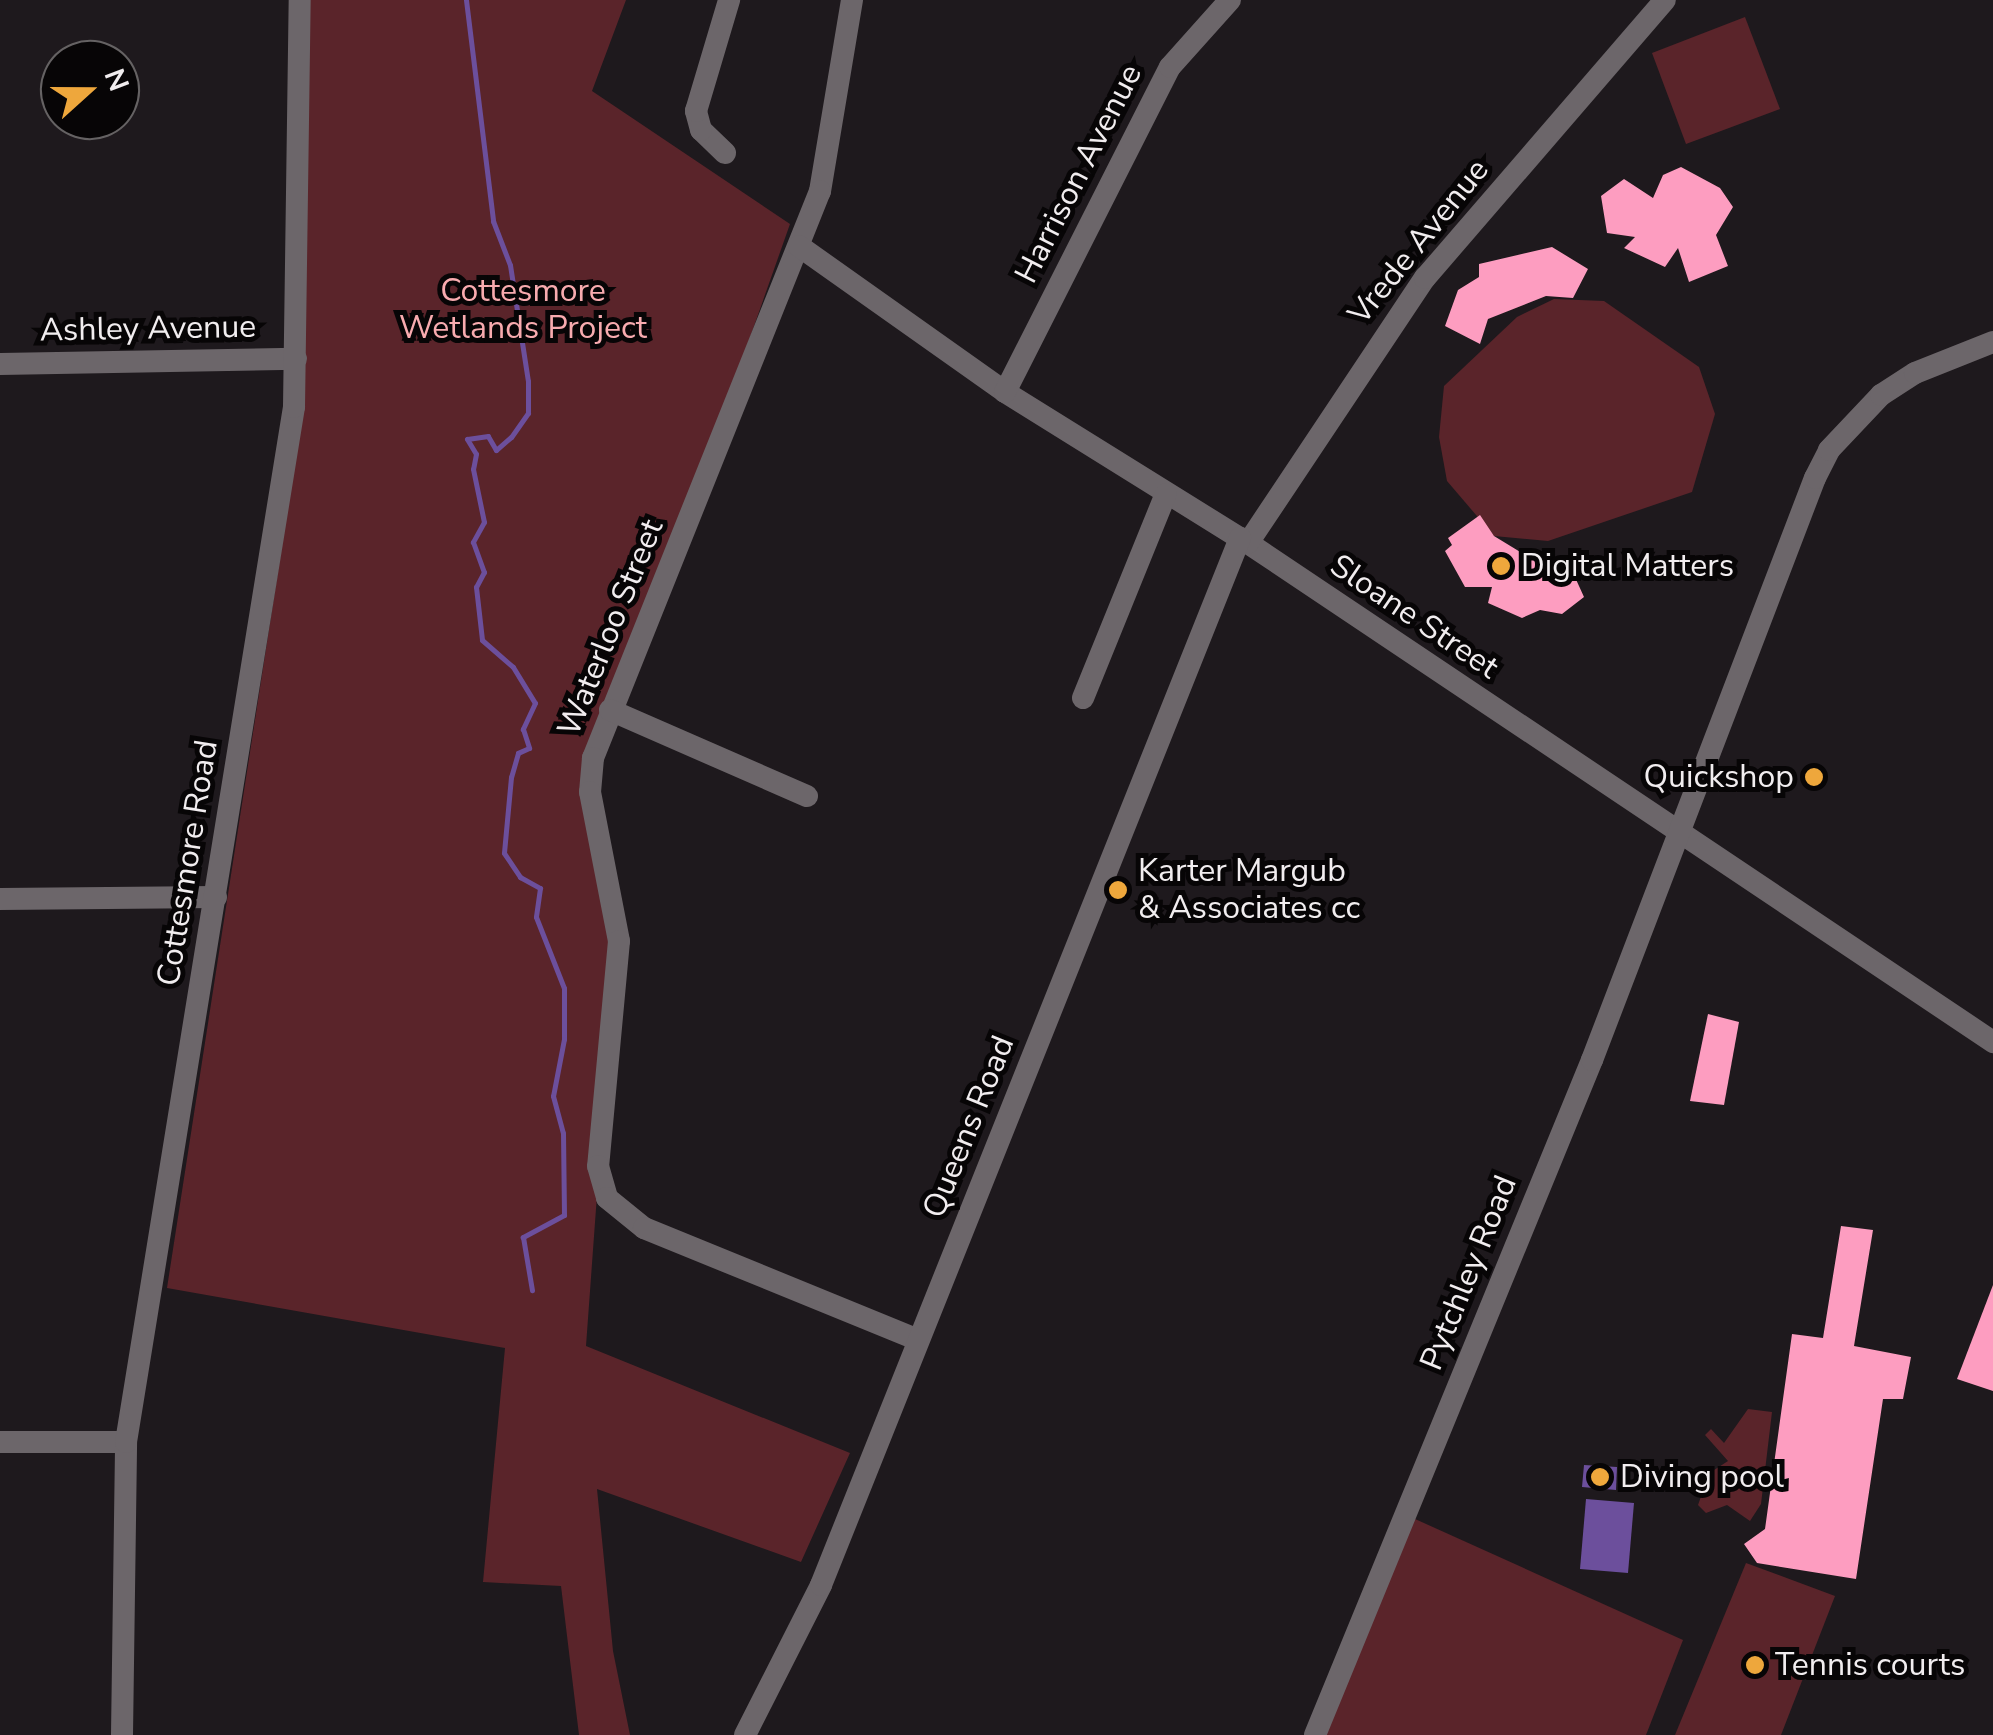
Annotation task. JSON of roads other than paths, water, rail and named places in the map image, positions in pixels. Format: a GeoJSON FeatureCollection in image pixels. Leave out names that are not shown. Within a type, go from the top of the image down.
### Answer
{"type":"FeatureCollection","features":[{"type":"Feature","properties":{"kind":"street","name":"Cottesmore Road"},"geometry":{"type":"LineString","coordinates":[[122,1735],[126,1442],[289,447],[296,360],[300,0]]}},
{"type":"Feature","properties":{"kind":"street"},"geometry":{"type":"LineString","coordinates":[[726,153],[701,130],[696,111],[729,0]]}},
{"type":"Feature","properties":{"kind":"street","name":"Waterloo Street"},"geometry":{"type":"LineString","coordinates":[[852,0],[831,156],[799,246],[610,710],[590,776],[618,941],[599,1146],[602,1190],[614,1208],[644,1228],[918,1340]]}},
{"type":"Feature","properties":{"kind":"street","name":"Harrison Avenue"},"geometry":{"type":"LineString","coordinates":[[1005,392],[1170,67],[1230,0]]}},
{"type":"Feature","properties":{"kind":"street","name":"Vrede Avenue"},"geometry":{"type":"LineString","coordinates":[[1244,540],[1424,278],[1665,0]]}},
{"type":"Feature","properties":{"kind":"street","name":"Sloane Street"},"geometry":{"type":"LineString","coordinates":[[799,246],[1005,392],[1244,540],[1676,832],[1992,1039]]}},
{"type":"Feature","properties":{"kind":"street","name":"Pytchley Road"},"geometry":{"type":"LineString","coordinates":[[1315,1735],[1592,1060],[1676,832],[1829,450],[1881,395],[1915,374],[1993,342]]}},
{"type":"Feature","properties":{"kind":"street","name":"Ashley Avenue"},"geometry":{"type":"LineString","coordinates":[[0,364],[296,360]]}},
{"type":"Feature","properties":{"kind":"street"},"geometry":{"type":"LineString","coordinates":[[1084,698],[1166,494]]}},
{"type":"Feature","properties":{"kind":"street","name":"Queens Road"},"geometry":{"type":"LineString","coordinates":[[745,1735],[813,1603],[1244,540]]}},
{"type":"Feature","properties":{"kind":"street"},"geometry":{"type":"LineString","coordinates":[[610,710],[807,796]]}},
{"type":"Feature","properties":{"kind":"street"},"geometry":{"type":"LineString","coordinates":[[0,899],[216,897]]}},
{"type":"Feature","properties":{"kind":"street"},"geometry":{"type":"LineString","coordinates":[[0,1442],[126,1442]]}},
{"type":"Feature","properties":{"kind":"waterway"},"geometry":{"type":"LineString","coordinates":[[466,0],[493,221],[510,265],[528,381],[528,413],[511,437],[496,450],[488,436],[467,439],[476,454],[473,469],[484,522],[473,542],[484,572],[476,587],[482,640],[513,667],[535,703],[523,729],[529,748],[518,753],[511,777],[504,853],[520,877],[540,888],[536,917],[564,988],[564,1039],[553,1096],[563,1133],[564,1215],[523,1237],[532,1290]]}},
{"type":"Feature","properties":{"kind":"place","name":"Digital Matters"},"geometry":{"type":"Point","coordinates":[1501,566]}},
{"type":"Feature","properties":{"kind":"place","name":"Quickshop"},"geometry":{"type":"Point","coordinates":[1814,777]}},
{"type":"Feature","properties":{"kind":"place","name":"Karter Margub & Associates cc"},"geometry":{"type":"Point","coordinates":[1118,890]}},
{"type":"Feature","properties":{"kind":"place","name":"Diving pool"},"geometry":{"type":"Point","coordinates":[1600,1477]}},
{"type":"Feature","properties":{"kind":"place","name":"Tennis courts"},"geometry":{"type":"Point","coordinates":[1755,1665]}},
{"type":"Feature","properties":{"kind":"park label","name":"Cottesmore Wetlands Project"},"geometry":{"type":"Point","coordinates":[523,310]}}]}
